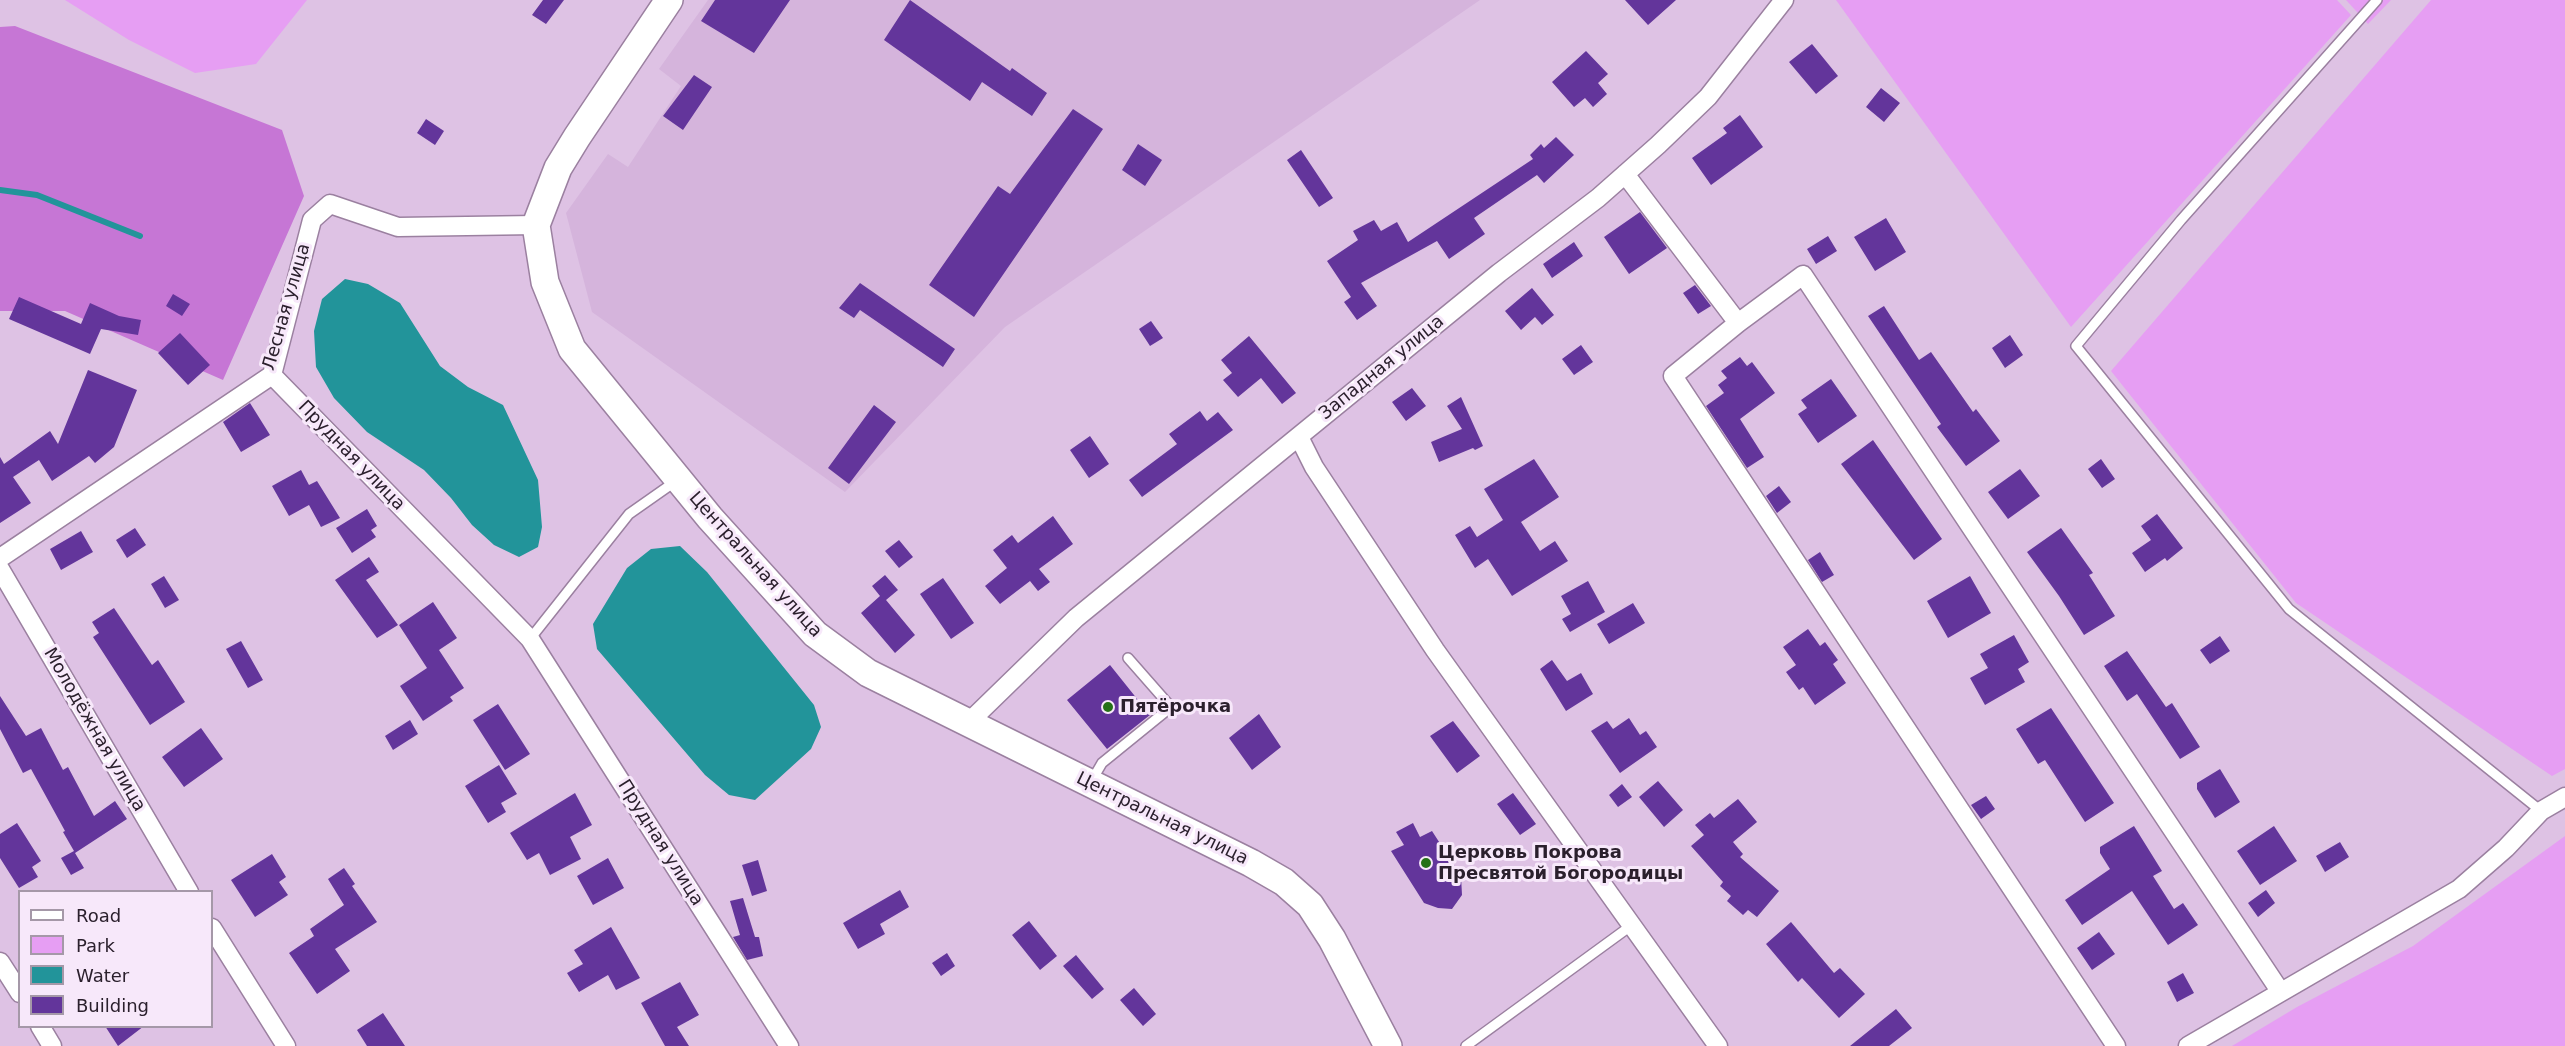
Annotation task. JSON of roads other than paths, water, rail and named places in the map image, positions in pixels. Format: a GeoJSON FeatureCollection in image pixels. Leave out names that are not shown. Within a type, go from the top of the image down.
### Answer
{"type":"FeatureCollection","features":[{"type":"Feature","properties":{"kind":"street"},"geometry":{"type":"LineString","coordinates":[[536,225],[558,168],[576,137],[669,0]]}},
{"type":"Feature","properties":{"kind":"street","name":"Западная улица"},"geometry":{"type":"LineString","coordinates":[[967,724],[1076,618],[1499,273],[1598,198],[1708,97],[1784,0]]}},
{"type":"Feature","properties":{"kind":"street"},"geometry":{"type":"LineString","coordinates":[[1624,174],[1738,323]]}},
{"type":"Feature","properties":{"kind":"street","name":"Лесная улица"},"geometry":{"type":"LineString","coordinates":[[0,558],[272,375],[312,220],[330,204],[398,227],[536,225]]}},
{"type":"Feature","properties":{"kind":"street","name":"Центральная улица"},"geometry":{"type":"LineString","coordinates":[[536,225],[545,282],[572,349],[678,479],[815,634],[868,674],[1251,863],[1284,882],[1310,905],[1332,939],[1388,1046]]}},
{"type":"Feature","properties":{"kind":"street"},"geometry":{"type":"LineString","coordinates":[[2116,1046],[1673,376],[1738,323],[1803,275],[2280,991]]}},
{"type":"Feature","properties":{"kind":"street","name":"Прудная улица"},"geometry":{"type":"LineString","coordinates":[[272,375],[530,639],[789,1046]]}},
{"type":"Feature","properties":{"kind":"street"},"geometry":{"type":"LineString","coordinates":[[1299,437],[1314,467],[1435,650],[1719,1046]]}},
{"type":"Feature","properties":{"kind":"street","name":"Молодёжная улица"},"geometry":{"type":"LineString","coordinates":[[0,569],[188,890]]}},
{"type":"Feature","properties":{"kind":"street"},"geometry":{"type":"LineString","coordinates":[[2188,1046],[2459,890],[2506,848],[2541,812],[2565,797]]}},
{"type":"Feature","properties":{"kind":"street"},"geometry":{"type":"LineString","coordinates":[[213,930],[286,1046]]}},
{"type":"Feature","properties":{"kind":"street"},"geometry":{"type":"LineString","coordinates":[[0,962],[18,990]]}},
{"type":"Feature","properties":{"kind":"street"},"geometry":{"type":"LineString","coordinates":[[41,1028],[52,1046]]}},
{"type":"Feature","properties":{"kind":"lane"},"geometry":{"type":"LineString","coordinates":[[2377,0],[2181,220],[2076,346],[2289,609],[2541,812]]}},
{"type":"Feature","properties":{"kind":"lane"},"geometry":{"type":"LineString","coordinates":[[530,639],[629,514],[678,479]]}},
{"type":"Feature","properties":{"kind":"lane"},"geometry":{"type":"LineString","coordinates":[[1090,784],[1102,763],[1171,707],[1128,658]]}},
{"type":"Feature","properties":{"kind":"lane"},"geometry":{"type":"LineString","coordinates":[[1466,1046],[1632,925]]}},
{"type":"Feature","properties":{"kind":"water"},"geometry":{"type":"Polygon","coordinates":[[[345,279],[368,284],[400,303],[440,366],[468,387],[503,405],[538,480],[542,527],[538,547],[519,557],[494,545],[472,525],[451,498],[424,470],[367,432],[334,398],[316,367],[314,331],[322,299],[345,279]]]}},
{"type":"Feature","properties":{"kind":"water"},"geometry":{"type":"Polygon","coordinates":[[[680,546],[707,572],[814,705],[821,727],[811,749],[755,800],[729,795],[705,775],[597,649],[593,624],[627,568],[651,549],[680,546]]]}},
{"type":"Feature","properties":{"kind":"waterway"},"geometry":{"type":"LineString","coordinates":[[0,190],[37,195],[140,236]]}},
{"type":"Feature","properties":{"kind":"place","name":"Пятёрочка"},"geometry":{"type":"Point","coordinates":[1108,707]}},
{"type":"Feature","properties":{"kind":"place","name":"Церковь Покрова Пресвятой Богородицы"},"geometry":{"type":"Point","coordinates":[1426,863]}}]}
